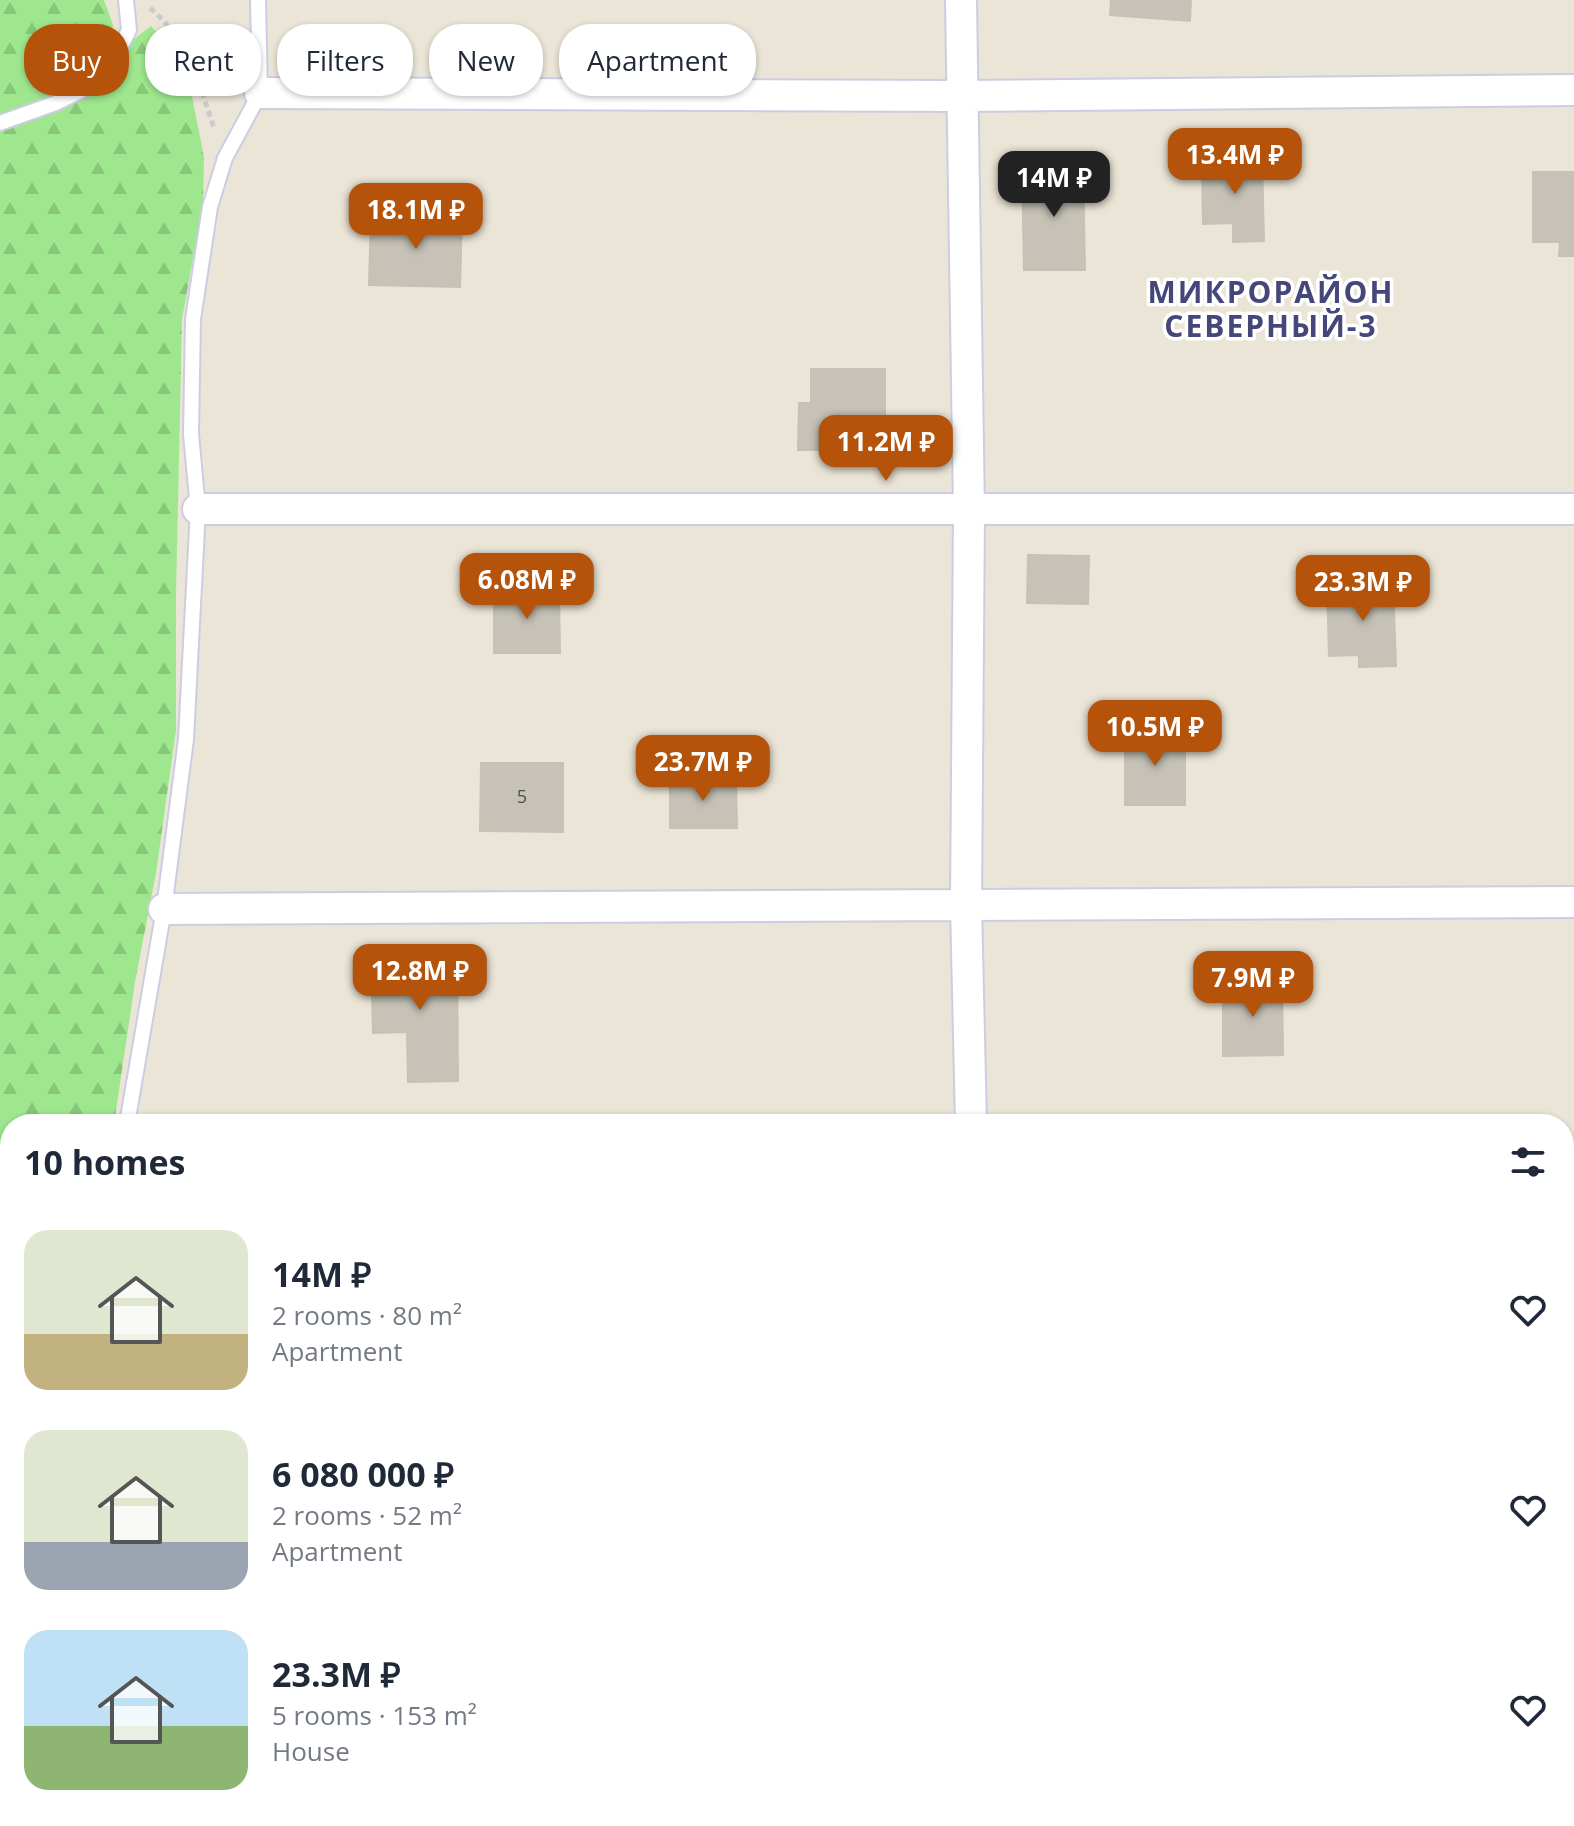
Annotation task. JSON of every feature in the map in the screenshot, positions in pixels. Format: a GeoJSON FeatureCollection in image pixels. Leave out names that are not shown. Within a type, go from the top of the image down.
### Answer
{"type":"FeatureCollection","features":[{"type":"Feature","properties":{"kind":"street"},"geometry":{"type":"LineString","coordinates":[[961,0],[969,510],[966,905],[971,1114]]}},
{"type":"Feature","properties":{"kind":"street"},"geometry":{"type":"LineString","coordinates":[[261,93],[961,96],[1574,90]]}},
{"type":"Feature","properties":{"kind":"street"},"geometry":{"type":"LineString","coordinates":[[198,509],[1574,509]]}},
{"type":"Feature","properties":{"kind":"street"},"geometry":{"type":"LineString","coordinates":[[164,909],[1574,902]]}},
{"type":"Feature","properties":{"kind":"lane"},"geometry":{"type":"LineString","coordinates":[[0,123],[56,103],[86,88],[111,65],[129,30],[126,0]]}},
{"type":"Feature","properties":{"kind":"lane"},"geometry":{"type":"LineString","coordinates":[[258,0],[259,24]]}},
{"type":"Feature","properties":{"kind":"lane"},"geometry":{"type":"LineString","coordinates":[[129,1114],[164,909],[186,739],[198,509],[191,434],[193,319],[210,207],[225,158],[258,96]]}},
{"type":"Feature","properties":{"kind":"path"},"geometry":{"type":"LineString","coordinates":[[140,0],[166,22],[191,61],[225,158]]}},
{"type":"Feature","properties":{"kind":"green space"},"geometry":{"type":"Polygon","coordinates":[[[0,0],[104,0],[113,24],[24,24],[24,96],[129,96],[129,43],[145,31],[145,96],[192,96],[204,157],[203,204],[182,319],[176,730],[156,873],[135,982],[115,1114],[0,1114],[0,0]]]}},
{"type":"Feature","properties":{"kind":"building"},"geometry":{"type":"Polygon","coordinates":[[[1111,0],[1191,0],[1190,21],[1110,15],[1111,0]]]}},
{"type":"Feature","properties":{"kind":"building"},"geometry":{"type":"Polygon","coordinates":[[[1262,158],[1264,241],[1233,242],[1233,223],[1203,224],[1202,160],[1262,158]]]}},
{"type":"Feature","properties":{"kind":"building"},"geometry":{"type":"Polygon","coordinates":[[[1083,168],[1085,270],[1024,270],[1022,169],[1083,168]]]}},
{"type":"Feature","properties":{"kind":"building"},"geometry":{"type":"Polygon","coordinates":[[[1533,172],[1574,172],[1574,256],[1559,256],[1560,242],[1533,242],[1533,172]]]}},
{"type":"Feature","properties":{"kind":"building"},"geometry":{"type":"Polygon","coordinates":[[[371,215],[462,216],[460,287],[369,285],[371,215]]]}},
{"type":"Feature","properties":{"kind":"building"},"geometry":{"type":"Polygon","coordinates":[[[811,369],[885,369],[885,450],[798,450],[799,403],[811,403],[811,369]]]}},
{"type":"Feature","properties":{"kind":"building"},"geometry":{"type":"Polygon","coordinates":[[[1028,555],[1089,556],[1088,604],[1027,603],[1028,555]]]}},
{"type":"Feature","properties":{"kind":"building"},"geometry":{"type":"Polygon","coordinates":[[[1393,583],[1396,666],[1359,667],[1359,655],[1329,656],[1327,585],[1393,583]]]}},
{"type":"Feature","properties":{"kind":"building"},"geometry":{"type":"Polygon","coordinates":[[[559,589],[560,653],[494,653],[494,590],[559,589]]]}},
{"type":"Feature","properties":{"kind":"building"},"geometry":{"type":"Polygon","coordinates":[[[1125,732],[1185,732],[1185,805],[1125,805],[1125,732]]]}},
{"type":"Feature","properties":{"kind":"building"},"geometry":{"type":"Polygon","coordinates":[[[481,763],[563,763],[563,832],[480,831],[481,763]]]}},
{"type":"Feature","properties":{"kind":"building"},"geometry":{"type":"Polygon","coordinates":[[[736,777],[737,828],[670,828],[670,778],[736,777]]]}},
{"type":"Feature","properties":{"kind":"building"},"geometry":{"type":"Polygon","coordinates":[[[457,957],[458,1081],[408,1082],[407,1032],[373,1033],[371,959],[457,957]]]}},
{"type":"Feature","properties":{"kind":"building"},"geometry":{"type":"Polygon","coordinates":[[[1223,983],[1282,983],[1283,1055],[1223,1056],[1223,983]]]}},
{"type":"Feature","properties":{"kind":"district","name":"МИКРОРАЙОН СЕВЕРНЫЙ-3"},"geometry":{"type":"Point","coordinates":[1271,310]}}]}
